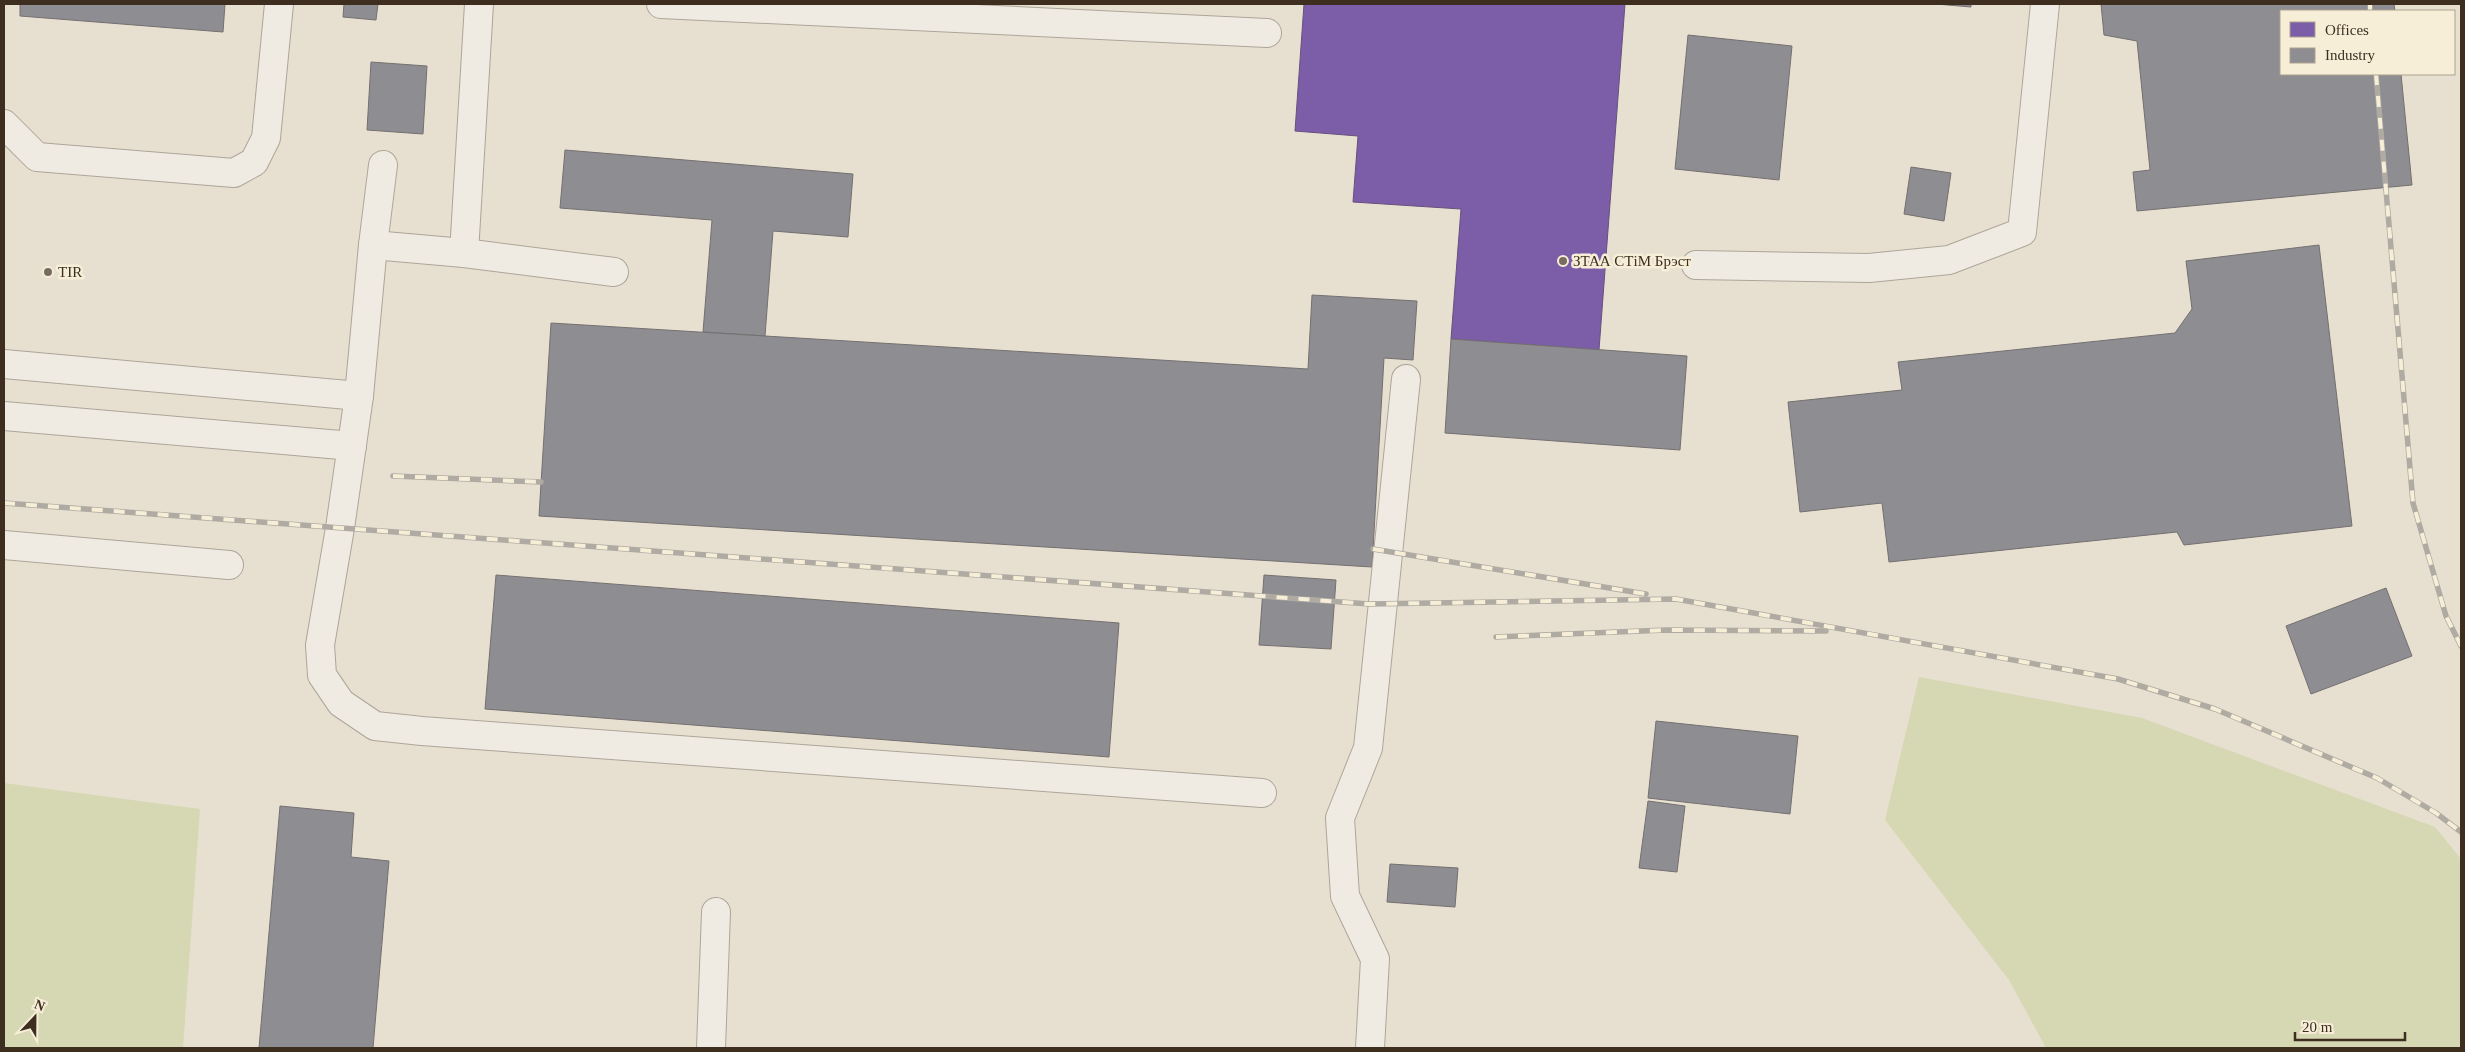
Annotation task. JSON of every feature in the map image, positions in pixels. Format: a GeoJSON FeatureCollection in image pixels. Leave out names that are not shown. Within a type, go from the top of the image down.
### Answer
{"type":"FeatureCollection","features":[{"type":"Feature","properties":{"kind":"lane"},"geometry":{"type":"LineString","coordinates":[[4,124],[37,158],[234,173],[254,162],[266,138],[279,4]]}},
{"type":"Feature","properties":{"kind":"lane"},"geometry":{"type":"LineString","coordinates":[[464,253],[479,4]]}},
{"type":"Feature","properties":{"kind":"lane"},"geometry":{"type":"LineString","coordinates":[[661,4],[813,7],[1267,33]]}},
{"type":"Feature","properties":{"kind":"lane"},"geometry":{"type":"LineString","coordinates":[[1696,265],[1870,268],[1914,264],[1949,260],[2022,232],[2045,4]]}},
{"type":"Feature","properties":{"kind":"lane"},"geometry":{"type":"LineString","coordinates":[[384,165],[373,245],[359,396],[320,645],[322,675],[341,703],[375,726],[1262,793]]}},
{"type":"Feature","properties":{"kind":"lane"},"geometry":{"type":"LineString","coordinates":[[373,245],[464,253],[614,272]]}},
{"type":"Feature","properties":{"kind":"lane"},"geometry":{"type":"LineString","coordinates":[[4,364],[359,396]]}},
{"type":"Feature","properties":{"kind":"lane"},"geometry":{"type":"LineString","coordinates":[[1370,1048],[1375,959],[1345,896],[1340,818],[1368,748],[1406,379]]}},
{"type":"Feature","properties":{"kind":"lane"},"geometry":{"type":"LineString","coordinates":[[4,416],[352,446]]}},
{"type":"Feature","properties":{"kind":"lane"},"geometry":{"type":"LineString","coordinates":[[4,545],[229,565]]}},
{"type":"Feature","properties":{"kind":"lane"},"geometry":{"type":"LineString","coordinates":[[711,1048],[716,912]]}},
{"type":"Feature","properties":{"kind":"green space"},"geometry":{"type":"Polygon","coordinates":[[[1919,677],[2142,718],[2435,827],[2461,859],[2461,1048],[2046,1048],[2009,980],[1885,820],[1919,677]]]}},
{"type":"Feature","properties":{"kind":"green space"},"geometry":{"type":"Polygon","coordinates":[[[4,783],[200,809],[183,1048],[4,1048],[4,783]]]}},
{"type":"Feature","properties":{"kind":"building: Offices"},"geometry":{"type":"Polygon","coordinates":[[[1304,4],[1625,4],[1599,350],[1451,339],[1461,209],[1353,202],[1358,136],[1295,131],[1304,4]]]}},
{"type":"Feature","properties":{"kind":"building: Industry"},"geometry":{"type":"Polygon","coordinates":[[[20,4],[225,4],[223,32],[20,16],[20,4]]]}},
{"type":"Feature","properties":{"kind":"building: Industry"},"geometry":{"type":"Polygon","coordinates":[[[344,4],[378,4],[376,20],[343,17],[344,4]]]}},
{"type":"Feature","properties":{"kind":"building: Industry"},"geometry":{"type":"Polygon","coordinates":[[[1936,4],[1971,4],[1971,7],[1936,4]]]}},
{"type":"Feature","properties":{"kind":"building: Industry"},"geometry":{"type":"Polygon","coordinates":[[[2101,4],[2394,4],[2395,10],[2280,10],[2280,75],[2401,75],[2412,185],[2137,211],[2133,172],[2150,170],[2137,41],[2104,35],[2101,4]]]}},
{"type":"Feature","properties":{"kind":"building: Industry"},"geometry":{"type":"Polygon","coordinates":[[[1688,35],[1792,46],[1779,180],[1675,169],[1688,35]]]}},
{"type":"Feature","properties":{"kind":"building: Industry"},"geometry":{"type":"Polygon","coordinates":[[[371,62],[427,66],[423,134],[367,130],[371,62]]]}},
{"type":"Feature","properties":{"kind":"building: Industry"},"geometry":{"type":"Polygon","coordinates":[[[565,150],[853,174],[848,237],[773,231],[765,336],[703,332],[712,220],[560,208],[565,150]]]}},
{"type":"Feature","properties":{"kind":"building: Industry"},"geometry":{"type":"Polygon","coordinates":[[[1911,167],[1951,173],[1944,221],[1904,214],[1911,167]]]}},
{"type":"Feature","properties":{"kind":"building: Industry"},"geometry":{"type":"Polygon","coordinates":[[[2319,245],[2352,526],[2184,545],[2177,532],[1889,562],[1882,503],[1800,512],[1788,402],[1902,390],[1898,362],[2175,333],[2192,309],[2186,261],[2319,245]]]}},
{"type":"Feature","properties":{"kind":"building: Industry"},"geometry":{"type":"Polygon","coordinates":[[[1312,295],[1417,301],[1413,360],[1384,358],[1372,567],[539,516],[551,323],[1308,369],[1312,295]]]}},
{"type":"Feature","properties":{"kind":"building: Industry"},"geometry":{"type":"Polygon","coordinates":[[[1451,339],[1687,356],[1680,450],[1445,433],[1451,339]]]}},
{"type":"Feature","properties":{"kind":"building: Industry"},"geometry":{"type":"Polygon","coordinates":[[[496,575],[1119,623],[1109,757],[485,709],[496,575]]]}},
{"type":"Feature","properties":{"kind":"building: Industry"},"geometry":{"type":"Polygon","coordinates":[[[1264,575],[1336,580],[1331,649],[1259,645],[1264,575]]]}},
{"type":"Feature","properties":{"kind":"building: Industry"},"geometry":{"type":"Polygon","coordinates":[[[2386,588],[2412,656],[2311,694],[2286,626],[2386,588]]]}},
{"type":"Feature","properties":{"kind":"building: Industry"},"geometry":{"type":"Polygon","coordinates":[[[1656,721],[1798,736],[1790,814],[1648,798],[1656,721]]]}},
{"type":"Feature","properties":{"kind":"building: Industry"},"geometry":{"type":"Polygon","coordinates":[[[1648,801],[1685,806],[1677,872],[1639,868],[1648,801]]]}},
{"type":"Feature","properties":{"kind":"building: Industry"},"geometry":{"type":"Polygon","coordinates":[[[280,806],[354,813],[351,857],[389,861],[373,1048],[259,1048],[280,806]]]}},
{"type":"Feature","properties":{"kind":"building: Industry"},"geometry":{"type":"Polygon","coordinates":[[[1390,864],[1458,868],[1455,907],[1387,902],[1390,864]]]}},
{"type":"Feature","properties":{"kind":"railway"},"geometry":{"type":"LineString","coordinates":[[2370,4],[2370,10]]}},
{"type":"Feature","properties":{"kind":"railway"},"geometry":{"type":"LineString","coordinates":[[2376,75],[2413,503],[2446,616],[2461,646]]}},
{"type":"Feature","properties":{"kind":"railway"},"geometry":{"type":"LineString","coordinates":[[393,476],[541,482]]}},
{"type":"Feature","properties":{"kind":"railway"},"geometry":{"type":"LineString","coordinates":[[4,503],[1369,604],[1676,599],[2118,679],[2215,709],[2377,778],[2436,813],[2461,832]]}},
{"type":"Feature","properties":{"kind":"railway"},"geometry":{"type":"LineString","coordinates":[[1373,549],[1646,594]]}},
{"type":"Feature","properties":{"kind":"railway"},"geometry":{"type":"LineString","coordinates":[[1496,637],[1666,630],[1826,631]]}},
{"type":"Feature","properties":{"kind":"place","name":"ЗТАА СТіМ Брэст"},"geometry":{"type":"Point","coordinates":[1563,261]}},
{"type":"Feature","properties":{"kind":"place","name":"TIR"},"geometry":{"type":"Point","coordinates":[48,272]}}]}
